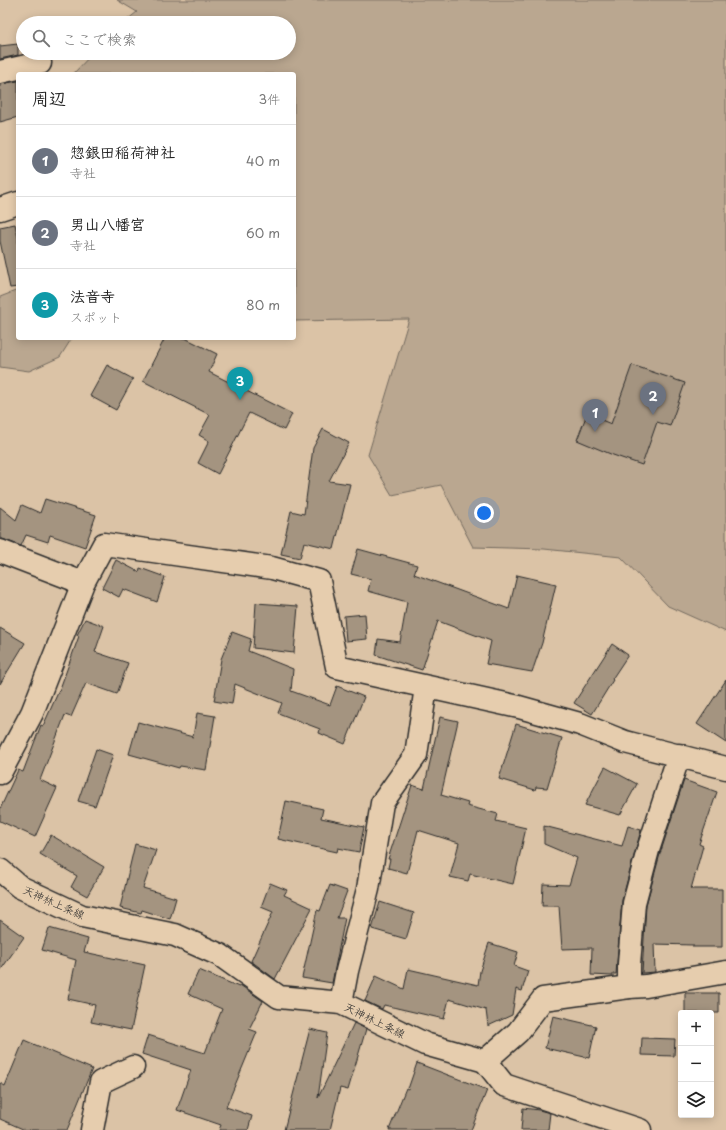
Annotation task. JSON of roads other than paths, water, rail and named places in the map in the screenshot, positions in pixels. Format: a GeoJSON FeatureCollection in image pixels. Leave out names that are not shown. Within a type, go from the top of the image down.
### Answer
{"type":"FeatureCollection","features":[{"type":"Feature","properties":{"kind":"street"},"geometry":{"type":"LineString","coordinates":[[0,72],[40,64]]}},
{"type":"Feature","properties":{"kind":"street"},"geometry":{"type":"LineString","coordinates":[[0,209],[16,205]]}},
{"type":"Feature","properties":{"kind":"street"},"geometry":{"type":"LineString","coordinates":[[0,773],[32,713],[83,583],[104,544],[272,568],[319,581],[336,667],[519,707],[580,724],[625,742],[726,768]]}},
{"type":"Feature","properties":{"kind":"street"},"geometry":{"type":"LineString","coordinates":[[0,551],[83,583]]}},
{"type":"Feature","properties":{"kind":"street"},"geometry":{"type":"LineString","coordinates":[[341,1004],[347,971],[368,889],[382,803],[416,755],[426,687]]}},
{"type":"Feature","properties":{"kind":"street"},"geometry":{"type":"LineString","coordinates":[[629,987],[629,964],[634,903],[648,850],[679,755]]}},
{"type":"Feature","properties":{"kind":"street","name":"天神林上条線"},"geometry":{"type":"LineString","coordinates":[[0,870],[20,887],[82,916],[175,935],[207,949],[220,955],[279,997],[341,1004],[425,1044],[485,1061]]}},
{"type":"Feature","properties":{"kind":"street"},"geometry":{"type":"LineString","coordinates":[[640,1130],[504,1085],[485,1061],[518,1032],[543,999],[646,986],[726,972]]}},
{"type":"Feature","properties":{"kind":"street"},"geometry":{"type":"LineString","coordinates":[[92,1130],[102,1082],[133,1067]]}},
{"type":"Feature","properties":{"kind":"place","name":"法音寺"},"geometry":{"type":"Point","coordinates":[240,400]}},
{"type":"Feature","properties":{"kind":"place","name":"男山八幡宮"},"geometry":{"type":"Point","coordinates":[653,415]}},
{"type":"Feature","properties":{"kind":"place","name":"惣銀田稲荷神社"},"geometry":{"type":"Point","coordinates":[595,432]}}]}
